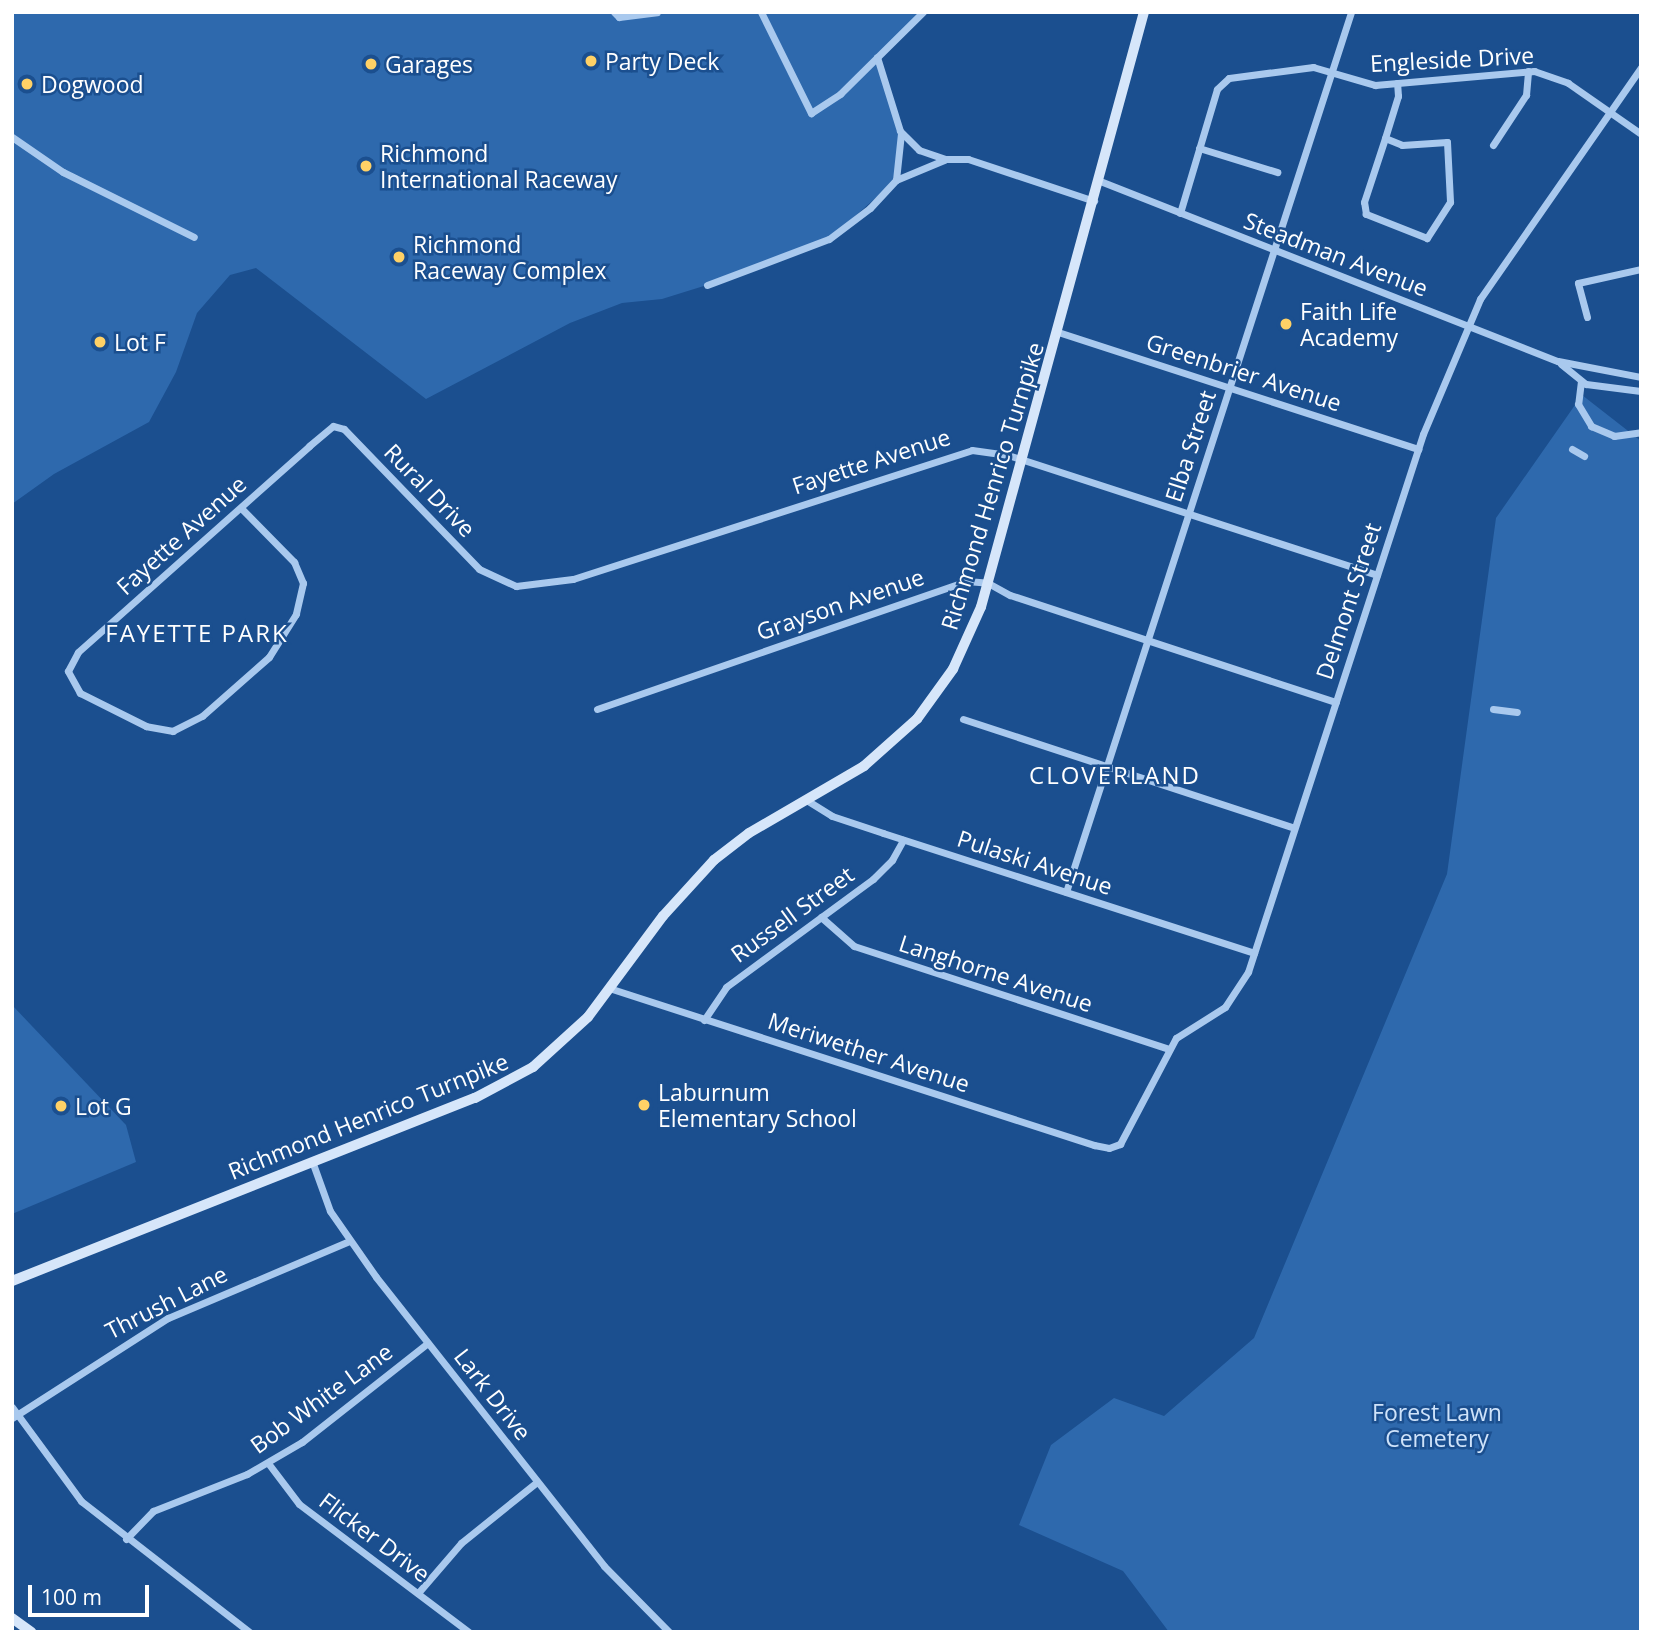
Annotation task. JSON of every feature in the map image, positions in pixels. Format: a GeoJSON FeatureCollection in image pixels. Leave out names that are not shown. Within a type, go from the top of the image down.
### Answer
{"type":"FeatureCollection","features":[{"type":"Feature","properties":{"kind":"main road","name":"Richmond Henrico Turnpike"},"geometry":{"type":"LineString","coordinates":[[12,1281],[514,1078],[564,1043],[612,989],[663,916],[714,860],[749,833],[808,801],[880,754],[932,700],[963,650],[988,583],[1144,12]]}},
{"type":"Feature","properties":{"kind":"main road"},"geometry":{"type":"LineString","coordinates":[[12,1618],[31,1632]]}},
{"type":"Feature","properties":{"kind":"street"},"geometry":{"type":"LineString","coordinates":[[614,12],[619,17],[657,12]]}},
{"type":"Feature","properties":{"kind":"street"},"geometry":{"type":"LineString","coordinates":[[761,12],[811,113],[829,103],[923,12]]}},
{"type":"Feature","properties":{"kind":"street","name":"Elba Street"},"geometry":{"type":"LineString","coordinates":[[1066,892],[1352,12]]}},
{"type":"Feature","properties":{"kind":"street"},"geometry":{"type":"LineString","coordinates":[[877,57],[901,133],[896,180]]}},
{"type":"Feature","properties":{"kind":"street","name":"Engleside Drive"},"geometry":{"type":"LineString","coordinates":[[1180,213],[1224,80],[1313,67],[1365,84],[1528,71],[1568,83],[1641,134]]}},
{"type":"Feature","properties":{"kind":"street","name":"Delmont Street"},"geometry":{"type":"LineString","coordinates":[[1115,1147],[1124,1139],[1169,1049],[1180,1034],[1229,1001],[1254,953],[1418,449],[1485,289],[1641,67]]}},
{"type":"Feature","properties":{"kind":"street"},"geometry":{"type":"LineString","coordinates":[[1493,145],[1526,95],[1528,71]]}},
{"type":"Feature","properties":{"kind":"street"},"geometry":{"type":"LineString","coordinates":[[1385,138],[1402,145],[1447,142],[1450,202],[1427,238],[1366,214],[1364,202],[1385,138],[1397,102],[1397,83]]}},
{"type":"Feature","properties":{"kind":"street"},"geometry":{"type":"LineString","coordinates":[[901,133],[919,150],[944,159],[968,159],[1094,201]]}},
{"type":"Feature","properties":{"kind":"street"},"geometry":{"type":"LineString","coordinates":[[12,137],[63,172],[194,237]]}},
{"type":"Feature","properties":{"kind":"street"},"geometry":{"type":"LineString","coordinates":[[1199,149],[1276,172]]}},
{"type":"Feature","properties":{"kind":"street"},"geometry":{"type":"LineString","coordinates":[[707,285],[829,239],[870,208],[896,180],[944,159]]}},
{"type":"Feature","properties":{"kind":"street","name":"Steadman Avenue"},"geometry":{"type":"LineString","coordinates":[[1100,181],[1558,361]]}},
{"type":"Feature","properties":{"kind":"street"},"geometry":{"type":"LineString","coordinates":[[1587,317],[1578,283],[1641,269]]}},
{"type":"Feature","properties":{"kind":"street","name":"Greenbrier Avenue"},"geometry":{"type":"LineString","coordinates":[[1058,332],[1418,449]]}},
{"type":"Feature","properties":{"kind":"street"},"geometry":{"type":"LineString","coordinates":[[1558,361],[1641,377]]}},
{"type":"Feature","properties":{"kind":"street"},"geometry":{"type":"LineString","coordinates":[[1558,361],[1581,381],[1641,391]]}},
{"type":"Feature","properties":{"kind":"street"},"geometry":{"type":"LineString","coordinates":[[1581,381],[1578,404],[1591,426],[1614,436],[1641,432]]}},
{"type":"Feature","properties":{"kind":"street","name":"Fayette Avenue"},"geometry":{"type":"LineString","coordinates":[[240,508],[294,562],[302,576],[303,594],[296,614],[269,657],[202,716],[173,731],[136,721],[83,695],[72,684],[69,665],[78,652],[240,508],[337,426]]}},
{"type":"Feature","properties":{"kind":"street","name":"Rural Drive"},"geometry":{"type":"LineString","coordinates":[[337,426],[474,564],[496,580]]}},
{"type":"Feature","properties":{"kind":"street"},"geometry":{"type":"LineString","coordinates":[[1572,449],[1584,456]]}},
{"type":"Feature","properties":{"kind":"street","name":"Fayette Avenue"},"geometry":{"type":"LineString","coordinates":[[496,580],[534,586],[573,579],[966,450],[1023,460],[1377,575]]}},
{"type":"Feature","properties":{"kind":"street","name":"Grayson Avenue"},"geometry":{"type":"LineString","coordinates":[[597,709],[967,581],[988,583],[1147,641],[1336,702]]}},
{"type":"Feature","properties":{"kind":"street"},"geometry":{"type":"LineString","coordinates":[[1493,709],[1517,712]]}},
{"type":"Feature","properties":{"kind":"street"},"geometry":{"type":"LineString","coordinates":[[963,719],[1294,828]]}},
{"type":"Feature","properties":{"kind":"street","name":"Pulaski Avenue"},"geometry":{"type":"LineString","coordinates":[[808,801],[832,816],[1254,953]]}},
{"type":"Feature","properties":{"kind":"street","name":"Russell Street"},"geometry":{"type":"LineString","coordinates":[[704,1020],[726,987],[887,867],[903,840]]}},
{"type":"Feature","properties":{"kind":"street","name":"Langhorne Avenue"},"geometry":{"type":"LineString","coordinates":[[821,917],[854,946],[1169,1049]]}},
{"type":"Feature","properties":{"kind":"street","name":"Meriwether Avenue"},"geometry":{"type":"LineString","coordinates":[[612,989],[1094,1145],[1115,1147]]}},
{"type":"Feature","properties":{"kind":"street","name":"Lark Drive"},"geometry":{"type":"LineString","coordinates":[[312,1161],[323,1197],[349,1241],[625,1591],[669,1632]]}},
{"type":"Feature","properties":{"kind":"street","name":"Thrush Lane"},"geometry":{"type":"LineString","coordinates":[[14,1413],[168,1318],[349,1241]]}},
{"type":"Feature","properties":{"kind":"street","name":"Bob White Lane"},"geometry":{"type":"LineString","coordinates":[[126,1539],[153,1511],[268,1463],[312,1434],[428,1343]]}},
{"type":"Feature","properties":{"kind":"street"},"geometry":{"type":"LineString","coordinates":[[14,1413],[64,1481],[126,1539],[249,1632]]}},
{"type":"Feature","properties":{"kind":"street","name":"Flicker Drive"},"geometry":{"type":"LineString","coordinates":[[268,1463],[299,1504],[469,1632]]}},
{"type":"Feature","properties":{"kind":"street"},"geometry":{"type":"LineString","coordinates":[[418,1593],[461,1543],[537,1482]]}},
{"type":"Feature","properties":{"kind":"green space","name":"Richmond Raceway Complex"},"geometry":{"type":"Polygon","coordinates":[[[12,12],[923,12],[877,57],[900,131],[896,180],[829,239],[707,285],[662,299],[622,303],[570,323],[426,399],[256,268],[230,275],[197,313],[176,372],[149,422],[54,474],[12,504],[12,12]]]}},
{"type":"Feature","properties":{"kind":"green space","name":"Forest Lawn Cemetery"},"geometry":{"type":"Polygon","coordinates":[[[1582,395],[1641,441],[1641,1632],[1169,1632],[1123,1571],[1019,1525],[1051,1445],[1114,1398],[1164,1416],[1254,1338],[1447,874],[1496,518],[1582,395]]]}},
{"type":"Feature","properties":{"kind":"green space","name":"Lot G"},"geometry":{"type":"Polygon","coordinates":[[[12,1005],[126,1125],[136,1162],[12,1214],[12,1005]]]}},
{"type":"Feature","properties":{"kind":"place","name":"Party Deck"},"geometry":{"type":"Point","coordinates":[591,61]}},
{"type":"Feature","properties":{"kind":"place","name":"Garages"},"geometry":{"type":"Point","coordinates":[371,64]}},
{"type":"Feature","properties":{"kind":"place","name":"Dogwood"},"geometry":{"type":"Point","coordinates":[27,84]}},
{"type":"Feature","properties":{"kind":"place","name":"Richmond International Raceway"},"geometry":{"type":"Point","coordinates":[366,166]}},
{"type":"Feature","properties":{"kind":"place","name":"Richmond Raceway Complex"},"geometry":{"type":"Point","coordinates":[399,257]}},
{"type":"Feature","properties":{"kind":"place","name":"Faith Life Academy"},"geometry":{"type":"Point","coordinates":[1286,324]}},
{"type":"Feature","properties":{"kind":"place","name":"Lot F"},"geometry":{"type":"Point","coordinates":[100,342]}},
{"type":"Feature","properties":{"kind":"place","name":"Laburnum Elementary School"},"geometry":{"type":"Point","coordinates":[644,1105]}},
{"type":"Feature","properties":{"kind":"place","name":"Lot G"},"geometry":{"type":"Point","coordinates":[61,1106]}},
{"type":"Feature","properties":{"kind":"district","name":"FAYETTE PARK"},"geometry":{"type":"Point","coordinates":[197,633]}},
{"type":"Feature","properties":{"kind":"district","name":"CLOVERLAND"},"geometry":{"type":"Point","coordinates":[1115,775]}}]}
